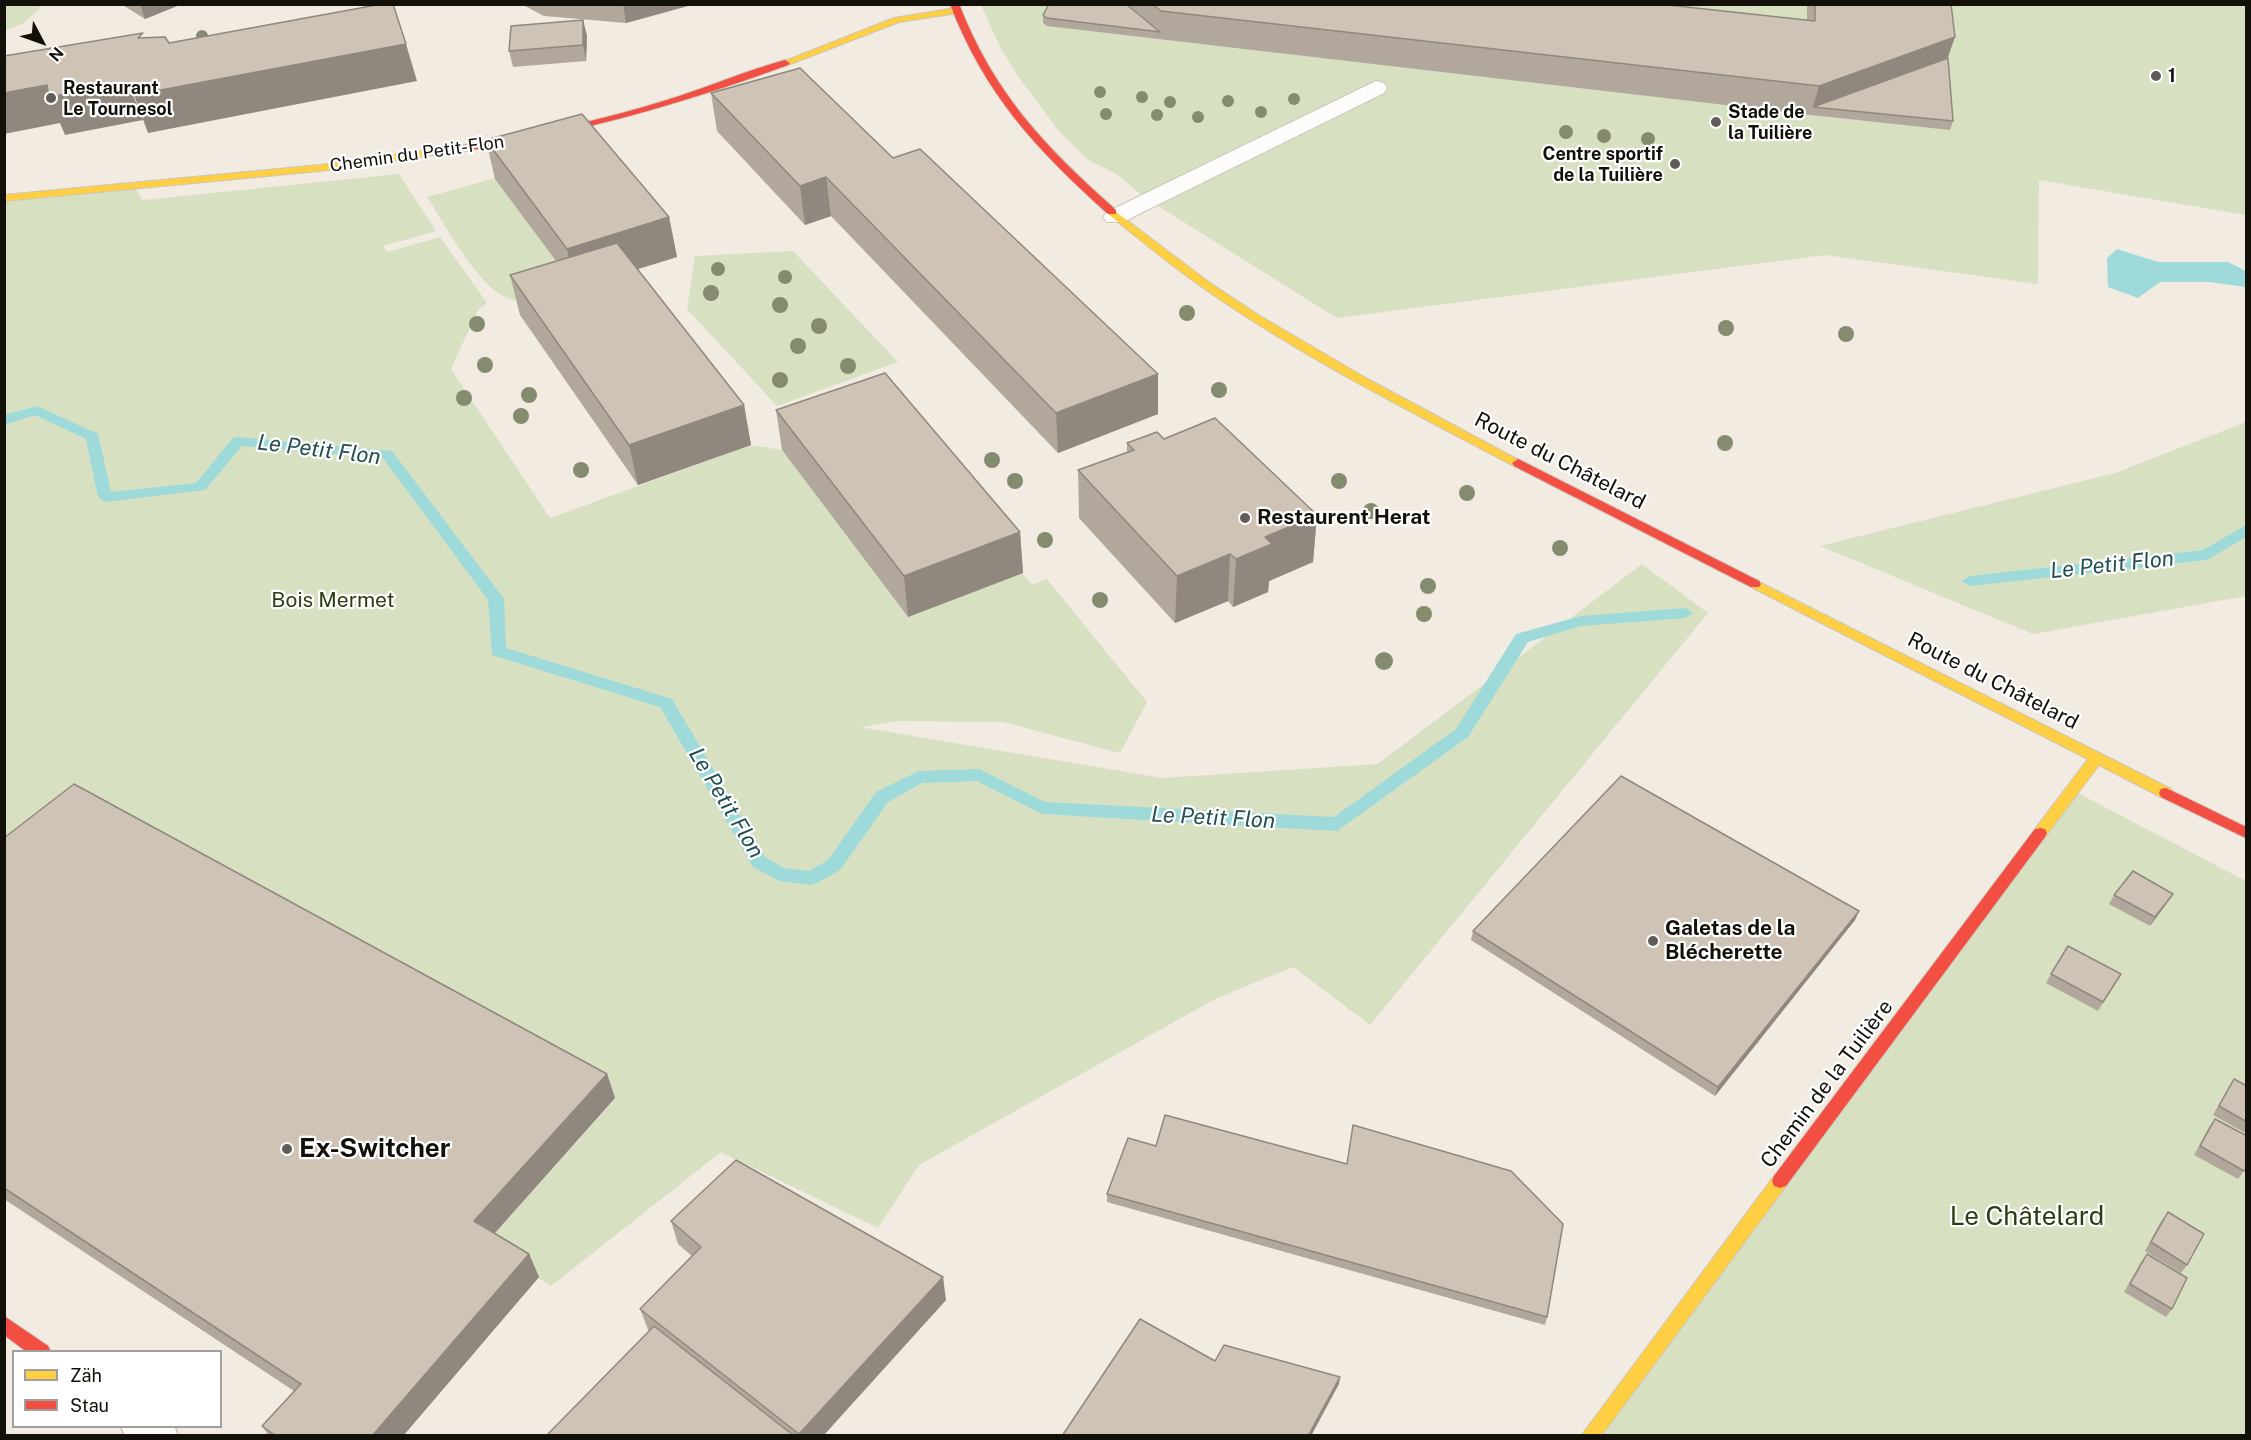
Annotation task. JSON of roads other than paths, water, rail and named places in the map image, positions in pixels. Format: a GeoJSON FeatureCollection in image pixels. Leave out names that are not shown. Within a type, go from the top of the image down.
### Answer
{"type":"FeatureCollection","features":[{"type":"Feature","properties":{"kind":"street","name":"Chemin du Petit-Flon"},"geometry":{"type":"LineString","coordinates":[[4,198],[320,168],[504,143],[593,124],[671,102],[792,61],[897,20],[954,8]]}},
{"type":"Feature","properties":{"kind":"street","name":"Route du Châtelard"},"geometry":{"type":"LineString","coordinates":[[954,8],[969,44],[997,95],[1038,145],[1115,217],[1165,257],[1268,325],[1416,410],[2247,833]]}},
{"type":"Feature","properties":{"kind":"street","name":"Chemin de la Tuilière"},"geometry":{"type":"LineString","coordinates":[[1590,1436],[2097,758]]}},
{"type":"Feature","properties":{"kind":"street"},"geometry":{"type":"LineString","coordinates":[[4,1324],[39,1350]]}},
{"type":"Feature","properties":{"kind":"lane"},"geometry":{"type":"LineString","coordinates":[[1115,217],[1376,88]]}},
{"type":"Feature","properties":{"kind":"water"},"geometry":{"type":"Polygon","coordinates":[[[2117,249],[2158,262],[2228,262],[2246,271],[2246,287],[2209,282],[2160,282],[2138,298],[2108,287],[2107,258],[2117,249]]]}},
{"type":"Feature","properties":{"kind":"waterway","name":"Le Petit Flon"},"geometry":{"type":"LineString","coordinates":[[4,421],[15,415],[37,410],[93,437],[105,497],[200,487],[238,441],[387,454],[496,599],[498,651],[666,703],[759,862],[780,874],[811,878],[834,865],[882,797],[919,777],[979,775],[1042,808],[1337,824],[1462,733],[1522,638],[1581,621],[1685,613]]}},
{"type":"Feature","properties":{"kind":"waterway","name":"Le Petit Flon"},"geometry":{"type":"LineString","coordinates":[[1970,581],[2207,555],[2246,530]]}},
{"type":"Feature","properties":{"kind":"place","name":"1"},"geometry":{"type":"Point","coordinates":[2156,76]}},
{"type":"Feature","properties":{"kind":"place","name":"Restaurant Le Tournesol"},"geometry":{"type":"Point","coordinates":[51,98]}},
{"type":"Feature","properties":{"kind":"place","name":"Stade de la Tuilière"},"geometry":{"type":"Point","coordinates":[1716,122]}},
{"type":"Feature","properties":{"kind":"place","name":"Centre sportif de la Tuilière"},"geometry":{"type":"Point","coordinates":[1675,164]}},
{"type":"Feature","properties":{"kind":"place","name":"Restaurent Herat"},"geometry":{"type":"Point","coordinates":[1245,518]}},
{"type":"Feature","properties":{"kind":"place","name":"Galetas de la Blécherette"},"geometry":{"type":"Point","coordinates":[1653,941]}},
{"type":"Feature","properties":{"kind":"place","name":"Ex-Switcher"},"geometry":{"type":"Point","coordinates":[287,1149]}},
{"type":"Feature","properties":{"kind":"park label","name":"Bois Mermet"},"geometry":{"type":"Point","coordinates":[333,601]}},
{"type":"Feature","properties":{"kind":"park label","name":"Le Châtelard"},"geometry":{"type":"Point","coordinates":[2027,1217]}}]}
